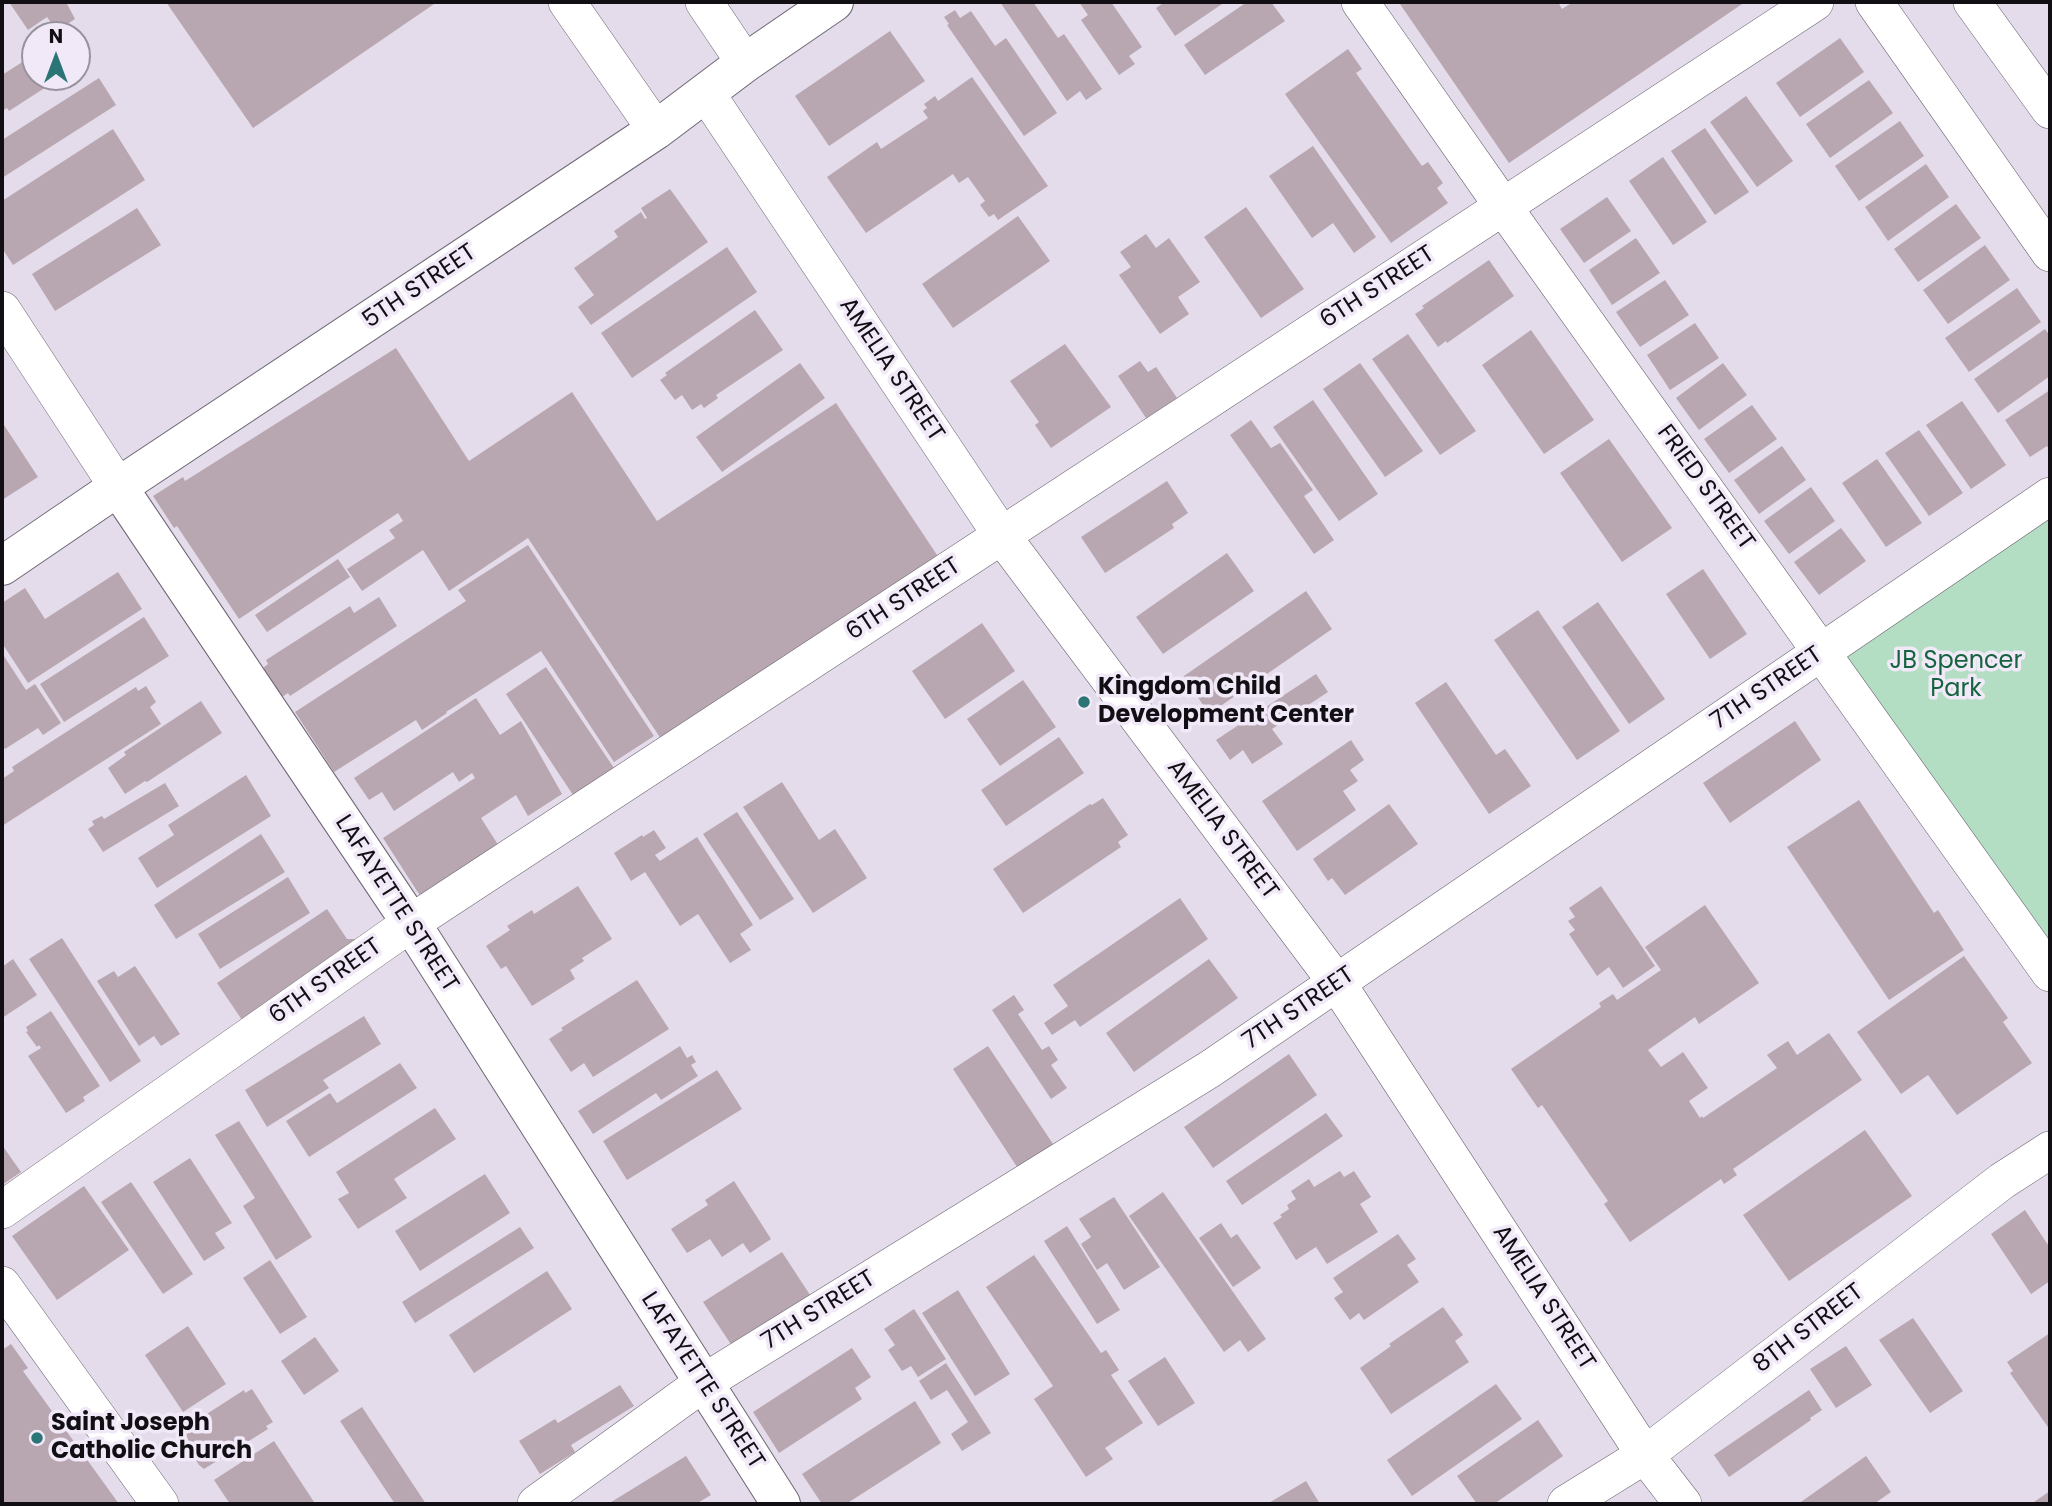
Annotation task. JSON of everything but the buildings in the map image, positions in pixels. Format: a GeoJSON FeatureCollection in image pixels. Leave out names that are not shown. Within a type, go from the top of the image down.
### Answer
{"type":"FeatureCollection","features":[{"type":"Feature","properties":{"kind":"main road","name":"5TH STREET"},"geometry":{"type":"LineString","coordinates":[[2,566],[656,130],[745,63],[834,2]]}},
{"type":"Feature","properties":{"kind":"main road","name":"LAFAYETTE STREET"},"geometry":{"type":"LineString","coordinates":[[118,487],[411,923],[781,1504]]}},
{"type":"Feature","properties":{"kind":"street"},"geometry":{"type":"LineString","coordinates":[[568,2],[656,130]]}},
{"type":"Feature","properties":{"kind":"street"},"geometry":{"type":"LineString","coordinates":[[704,2],[745,63]]}},
{"type":"Feature","properties":{"kind":"street","name":"FRIED STREET"},"geometry":{"type":"LineString","coordinates":[[1360,2],[2050,973]]}},
{"type":"Feature","properties":{"kind":"street","name":"6TH STREET"},"geometry":{"type":"LineString","coordinates":[[2,1210],[411,923],[1815,2]]}},
{"type":"Feature","properties":{"kind":"street"},"geometry":{"type":"LineString","coordinates":[[1874,2],[2050,253]]}},
{"type":"Feature","properties":{"kind":"street"},"geometry":{"type":"LineString","coordinates":[[1972,2],[2050,110]]}},
{"type":"Feature","properties":{"kind":"street","name":"AMELIA STREET"},"geometry":{"type":"LineString","coordinates":[[706,93],[1002,536],[1337,983],[1645,1455],[1683,1504]]}},
{"type":"Feature","properties":{"kind":"street","name":"LAFAYETTE STREET"},"geometry":{"type":"LineString","coordinates":[[2,310],[118,487]]}},
{"type":"Feature","properties":{"kind":"street","name":"7TH STREET"},"geometry":{"type":"LineString","coordinates":[[536,1504],[703,1383],[1210,1069],[2050,496]]}},
{"type":"Feature","properties":{"kind":"street","name":"8TH STREET"},"geometry":{"type":"LineString","coordinates":[[1566,1504],[1645,1455],[2002,1181],[2050,1150]]}},
{"type":"Feature","properties":{"kind":"street"},"geometry":{"type":"LineString","coordinates":[[2,1285],[160,1504]]}},
{"type":"Feature","properties":{"kind":"green space","name":"JB Spencer Park"},"geometry":{"type":"Polygon","coordinates":[[[2050,496],[2050,973],[1822,651],[2050,496]]]}},
{"type":"Feature","properties":{"kind":"place","name":"Kingdom Child Development Center"},"geometry":{"type":"Point","coordinates":[1084,702]}},
{"type":"Feature","properties":{"kind":"place","name":"Saint Joseph Catholic Church"},"geometry":{"type":"Point","coordinates":[37,1438]}}]}
